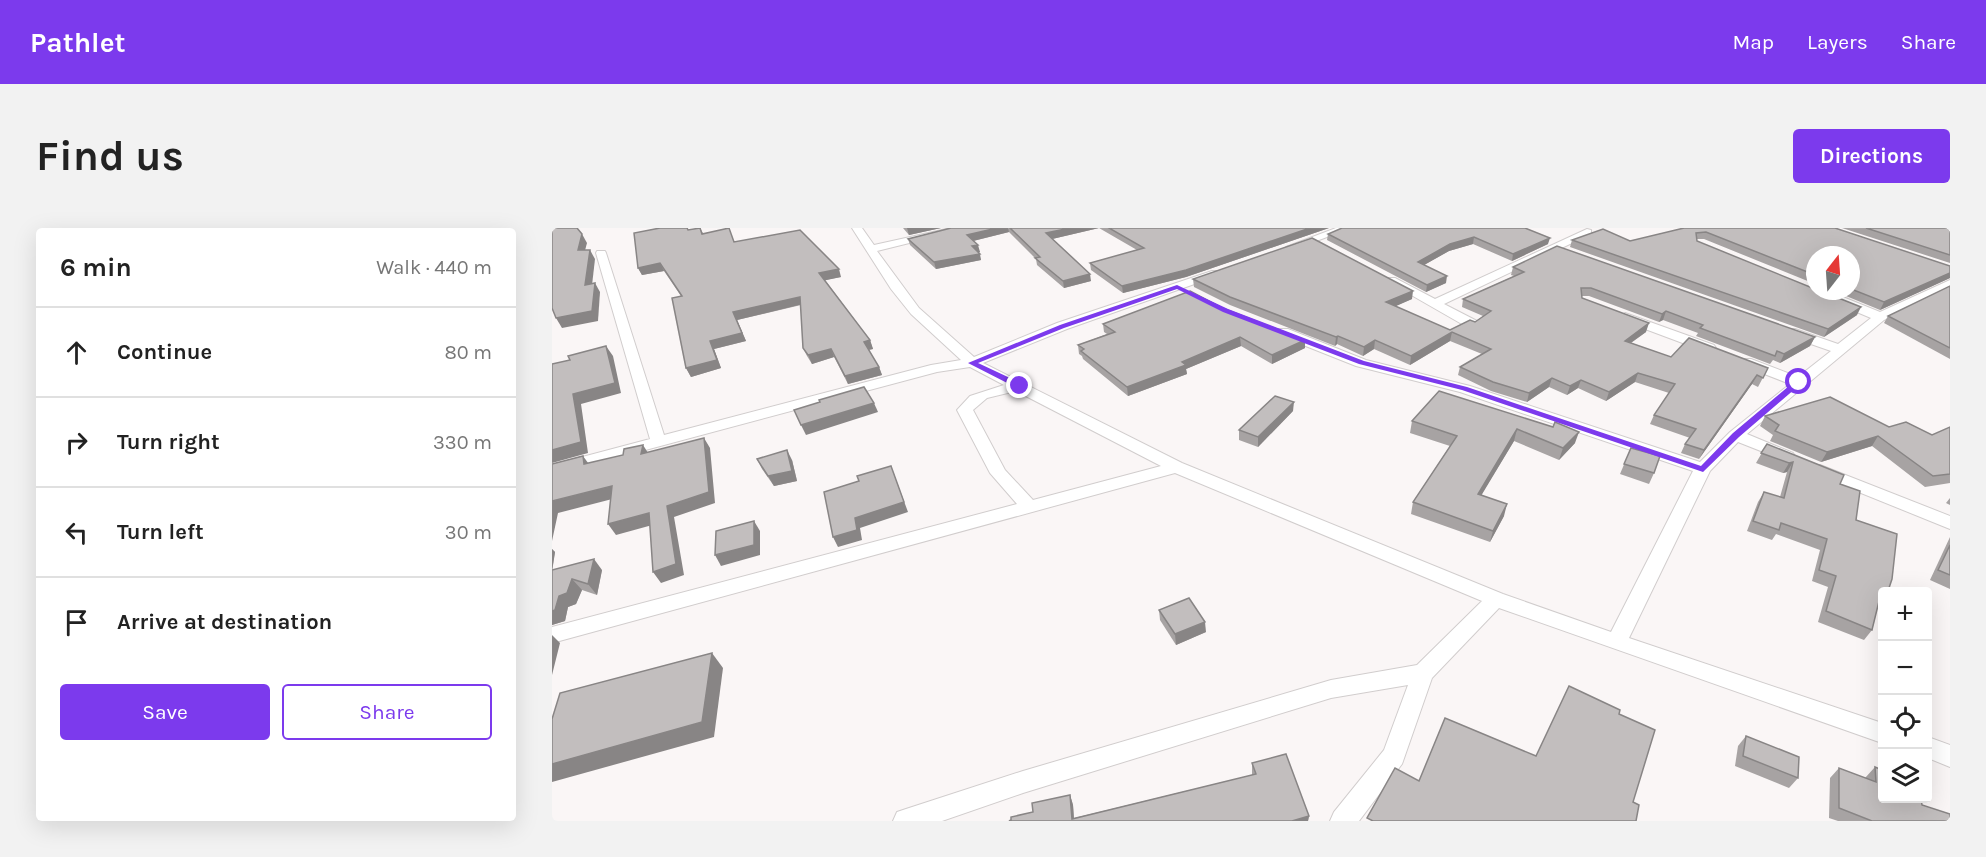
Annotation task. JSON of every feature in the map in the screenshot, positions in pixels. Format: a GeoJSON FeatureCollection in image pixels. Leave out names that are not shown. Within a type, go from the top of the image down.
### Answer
{"type":"FeatureCollection","features":[{"type":"Feature","properties":{"kind":"street"},"geometry":{"type":"LineString","coordinates":[[857,228],[897,289],[915,311],[972,363],[1176,466],[1496,598],[1616,642],[1878,732]]}},
{"type":"Feature","properties":{"kind":"street"},"geometry":{"type":"LineString","coordinates":[[871,249],[965,228]]}},
{"type":"Feature","properties":{"kind":"street"},"geometry":{"type":"LineString","coordinates":[[1279,251],[1320,233],[1346,228]]}},
{"type":"Feature","properties":{"kind":"street"},"geometry":{"type":"LineString","coordinates":[[1436,303],[1587,232]]}},
{"type":"Feature","properties":{"kind":"street"},"geometry":{"type":"LineString","coordinates":[[1320,233],[1333,250]]}},
{"type":"Feature","properties":{"kind":"street"},"geometry":{"type":"LineString","coordinates":[[1552,248],[1575,255]]}},
{"type":"Feature","properties":{"kind":"street"},"geometry":{"type":"LineString","coordinates":[[602,253],[658,441]]}},
{"type":"Feature","properties":{"kind":"street"},"geometry":{"type":"LineString","coordinates":[[552,470],[936,368],[972,363],[1062,326],[1233,267]]}},
{"type":"Feature","properties":{"kind":"street"},"geometry":{"type":"LineString","coordinates":[[1385,277],[1473,324]]}},
{"type":"Feature","properties":{"kind":"street"},"geometry":{"type":"LineString","coordinates":[[1616,642],[1703,469],[1736,435],[1880,317],[1950,284]]}},
{"type":"Feature","properties":{"kind":"street"},"geometry":{"type":"LineString","coordinates":[[1177,286],[1196,296]]}},
{"type":"Feature","properties":{"kind":"street"},"geometry":{"type":"LineString","coordinates":[[1932,291],[1950,296]]}},
{"type":"Feature","properties":{"kind":"street"},"geometry":{"type":"LineString","coordinates":[[1839,300],[1880,317]]}},
{"type":"Feature","properties":{"kind":"street"},"geometry":{"type":"LineString","coordinates":[[1617,313],[1799,382]]}},
{"type":"Feature","properties":{"kind":"street"},"geometry":{"type":"LineString","coordinates":[[1267,326],[1361,363],[1464,389],[1703,469]]}},
{"type":"Feature","properties":{"kind":"street"},"geometry":{"type":"LineString","coordinates":[[1773,326],[1839,349]]}},
{"type":"Feature","properties":{"kind":"street"},"geometry":{"type":"LineString","coordinates":[[1020,386],[976,396],[968,403],[965,410],[998,472],[1030,507]]}},
{"type":"Feature","properties":{"kind":"street"},"geometry":{"type":"LineString","coordinates":[[1736,435],[1950,524]]}},
{"type":"Feature","properties":{"kind":"street"},"geometry":{"type":"LineString","coordinates":[[552,635],[1176,466]]}},
{"type":"Feature","properties":{"kind":"street"},"geometry":{"type":"LineString","coordinates":[[1343,821],[1394,756],[1423,673],[1496,598]]}},
{"type":"Feature","properties":{"kind":"street"},"geometry":{"type":"LineString","coordinates":[[906,821],[1331,689],[1423,673]]}},
{"type":"Feature","properties":{"kind":"street"},"geometry":{"type":"LineString","coordinates":[[1931,749],[1950,756]]}},
{"type":"Feature","properties":{"kind":"building"},"geometry":{"type":"Polygon","coordinates":[[[552,228],[577,228],[582,234],[578,250],[590,250],[585,285],[595,283],[592,311],[556,318],[552,308],[552,228]]]}},
{"type":"Feature","properties":{"kind":"building"},"geometry":{"type":"Polygon","coordinates":[[[660,228],[687,228],[688,230],[700,228],[702,234],[729,228],[734,242],[800,230],[839,269],[819,273],[870,340],[864,342],[879,367],[845,376],[831,349],[808,355],[803,348],[800,297],[733,312],[742,333],[710,341],[717,360],[686,368],[672,298],[682,296],[660,263],[638,268],[634,233],[660,228]]]}},
{"type":"Feature","properties":{"kind":"building"},"geometry":{"type":"Polygon","coordinates":[[[951,228],[997,228],[967,235],[978,245],[972,246],[980,254],[934,262],[908,239],[951,228]]]}},
{"type":"Feature","properties":{"kind":"building"},"geometry":{"type":"Polygon","coordinates":[[[1010,228],[1070,228],[1046,233],[1090,274],[1063,281],[1035,258],[1040,257],[1010,228]]]}},
{"type":"Feature","properties":{"kind":"building"},"geometry":{"type":"Polygon","coordinates":[[[1109,228],[1310,228],[1186,270],[1122,286],[1090,263],[1144,248],[1109,228]]]}},
{"type":"Feature","properties":{"kind":"building"},"geometry":{"type":"Polygon","coordinates":[[[1342,228],[1525,228],[1550,238],[1513,254],[1474,237],[1450,244],[1418,262],[1447,276],[1427,285],[1328,234],[1342,228]]]}},
{"type":"Feature","properties":{"kind":"building"},"geometry":{"type":"Polygon","coordinates":[[[1684,228],[1835,228],[1950,266],[1950,273],[1884,302],[1860,293],[1860,246],[1806,246],[1806,271],[1706,232],[1696,233],[1697,241],[1806,285],[1806,300],[1844,300],[1861,307],[1828,329],[1572,240],[1603,229],[1630,241],[1684,228]]]}},
{"type":"Feature","properties":{"kind":"building"},"geometry":{"type":"Polygon","coordinates":[[[1866,228],[1950,228],[1950,255],[1866,228]]]}},
{"type":"Feature","properties":{"kind":"building"},"geometry":{"type":"Polygon","coordinates":[[[1312,238],[1413,291],[1386,302],[1450,330],[1470,320],[1475,322],[1491,311],[1463,299],[1524,272],[1513,267],[1557,246],[1815,337],[1784,354],[1777,351],[1775,356],[1700,328],[1703,325],[1666,311],[1662,314],[1591,288],[1581,288],[1582,298],[1649,323],[1625,341],[1671,357],[1689,338],[1768,368],[1763,378],[1757,375],[1704,450],[1685,444],[1696,429],[1654,415],[1675,384],[1638,373],[1609,392],[1581,380],[1570,386],[1552,378],[1529,393],[1493,382],[1460,367],[1491,349],[1452,332],[1411,356],[1375,340],[1364,347],[1230,297],[1193,279],[1312,238]]]}},
{"type":"Feature","properties":{"kind":"building"},"geometry":{"type":"Polygon","coordinates":[[[1950,286],[1950,348],[1888,316],[1950,286]]]}},
{"type":"Feature","properties":{"kind":"building"},"geometry":{"type":"Polygon","coordinates":[[[1190,291],[1220,307],[1305,340],[1272,355],[1240,337],[1182,362],[1186,365],[1127,387],[1081,351],[1084,349],[1078,345],[1115,332],[1103,324],[1190,291]]]}},
{"type":"Feature","properties":{"kind":"building"},"geometry":{"type":"Polygon","coordinates":[[[606,346],[615,383],[573,394],[581,442],[552,450],[552,364],[570,360],[568,356],[606,346]]]}},
{"type":"Feature","properties":{"kind":"building"},"geometry":{"type":"Polygon","coordinates":[[[864,387],[874,403],[801,425],[794,410],[820,402],[819,400],[864,387]]]}},
{"type":"Feature","properties":{"kind":"building"},"geometry":{"type":"Polygon","coordinates":[[[1439,391],[1553,427],[1555,422],[1579,432],[1563,448],[1517,429],[1478,494],[1507,504],[1493,531],[1413,502],[1457,436],[1412,421],[1439,391]]]}},
{"type":"Feature","properties":{"kind":"building"},"geometry":{"type":"Polygon","coordinates":[[[1275,396],[1294,402],[1258,437],[1239,430],[1275,396]]]}},
{"type":"Feature","properties":{"kind":"building"},"geometry":{"type":"Polygon","coordinates":[[[1830,397],[1889,427],[1906,422],[1932,435],[1950,427],[1950,474],[1933,476],[1878,436],[1827,452],[1775,431],[1779,425],[1765,416],[1830,397]]]}},
{"type":"Feature","properties":{"kind":"building"},"geometry":{"type":"Polygon","coordinates":[[[704,438],[709,492],[667,506],[676,564],[653,572],[649,513],[608,524],[612,486],[552,501],[552,464],[583,456],[584,464],[623,455],[624,449],[643,445],[641,454],[704,438]]]}},
{"type":"Feature","properties":{"kind":"building"},"geometry":{"type":"Polygon","coordinates":[[[1767,444],[1844,475],[1840,484],[1860,491],[1856,520],[1897,534],[1892,579],[1889,587],[1878,587],[1878,605],[1872,630],[1826,611],[1836,576],[1819,570],[1827,539],[1781,523],[1779,530],[1753,521],[1764,492],[1784,498],[1793,462],[1789,463],[1761,453],[1767,444]]]}},
{"type":"Feature","properties":{"kind":"building"},"geometry":{"type":"Polygon","coordinates":[[[1631,448],[1660,456],[1654,473],[1624,464],[1631,448]]]}},
{"type":"Feature","properties":{"kind":"building"},"geometry":{"type":"Polygon","coordinates":[[[787,450],[792,471],[768,476],[757,459],[787,450]]]}},
{"type":"Feature","properties":{"kind":"building"},"geometry":{"type":"Polygon","coordinates":[[[891,466],[904,502],[855,518],[857,530],[833,537],[824,492],[859,481],[857,476],[891,466]]]}},
{"type":"Feature","properties":{"kind":"building"},"geometry":{"type":"Polygon","coordinates":[[[754,521],[754,545],[715,555],[716,531],[754,521]]]}},
{"type":"Feature","properties":{"kind":"building"},"geometry":{"type":"Polygon","coordinates":[[[1950,545],[1950,575],[1938,570],[1950,545]]]}},
{"type":"Feature","properties":{"kind":"building"},"geometry":{"type":"Polygon","coordinates":[[[594,559],[588,584],[572,579],[567,593],[559,596],[555,610],[552,611],[552,570],[594,559]]]}},
{"type":"Feature","properties":{"kind":"building"},"geometry":{"type":"Polygon","coordinates":[[[1189,598],[1205,622],[1175,634],[1159,610],[1189,598]]]}},
{"type":"Feature","properties":{"kind":"building"},"geometry":{"type":"Polygon","coordinates":[[[712,653],[702,722],[552,764],[552,719],[560,693],[712,653]]]}},
{"type":"Feature","properties":{"kind":"building"},"geometry":{"type":"Polygon","coordinates":[[[1569,686],[1620,710],[1619,714],[1655,730],[1633,802],[1639,805],[1636,821],[1373,821],[1367,818],[1395,768],[1419,781],[1445,718],[1536,756],[1569,686]]]}},
{"type":"Feature","properties":{"kind":"building"},"geometry":{"type":"Polygon","coordinates":[[[1746,736],[1799,757],[1798,778],[1743,756],[1746,736]]]}},
{"type":"Feature","properties":{"kind":"building"},"geometry":{"type":"Polygon","coordinates":[[[1286,754],[1309,816],[1292,821],[1009,821],[1011,817],[1033,812],[1032,803],[1070,795],[1072,819],[1256,774],[1252,763],[1286,754]]]}},
{"type":"Feature","properties":{"kind":"building"},"geometry":{"type":"Polygon","coordinates":[[[1875,767],[1878,768],[1878,803],[1922,803],[1950,814],[1950,821],[1872,821],[1839,808],[1839,768],[1876,782],[1875,767]]]}},
{"type":"Feature","properties":{"kind":"route"},"geometry":{"type":"LineString","coordinates":[[1020,386],[972,363],[1062,326],[1177,286],[1225,310],[1361,363],[1464,389],[1703,469],[1736,435],[1799,382]]}}]}
